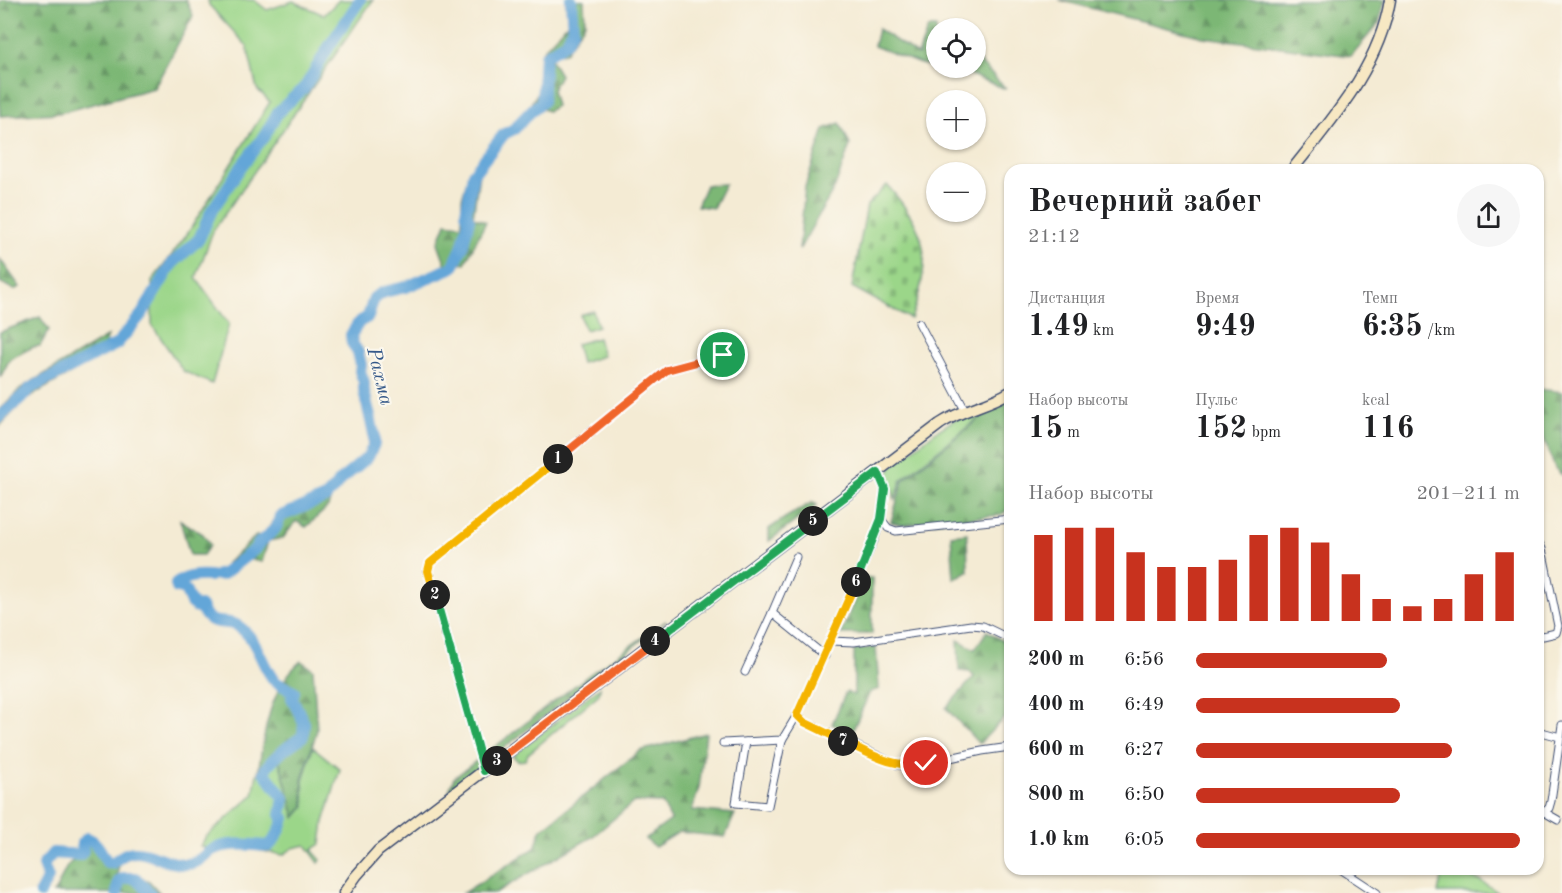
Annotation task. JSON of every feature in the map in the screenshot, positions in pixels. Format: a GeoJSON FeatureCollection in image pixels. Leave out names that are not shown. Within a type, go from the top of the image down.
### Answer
{"type":"FeatureCollection","features":[{"type":"Feature","properties":{"kind":"street"},"geometry":{"type":"LineString","coordinates":[[1297,164],[1333,118],[1365,70],[1384,26],[1390,0]]}},
{"type":"Feature","properties":{"kind":"street"},"geometry":{"type":"LineString","coordinates":[[920,323],[965,410]]}},
{"type":"Feature","properties":{"kind":"street"},"geometry":{"type":"LineString","coordinates":[[484,771],[428,571],[430,563],[667,370],[723,355]]}},
{"type":"Feature","properties":{"kind":"street"},"geometry":{"type":"LineString","coordinates":[[344,893],[378,851],[940,424],[965,410],[1004,395]]}},
{"type":"Feature","properties":{"kind":"street"},"geometry":{"type":"LineString","coordinates":[[746,742],[736,803],[768,806],[782,740],[797,715],[825,656],[881,519],[885,489],[878,472]]}},
{"type":"Feature","properties":{"kind":"street"},"geometry":{"type":"LineString","coordinates":[[881,519],[888,528],[896,531],[1004,520]]}},
{"type":"Feature","properties":{"kind":"street"},"geometry":{"type":"LineString","coordinates":[[745,672],[796,557]]}},
{"type":"Feature","properties":{"kind":"street"},"geometry":{"type":"LineString","coordinates":[[1544,559],[1558,626],[1556,633],[1544,636]]}},
{"type":"Feature","properties":{"kind":"street"},"geometry":{"type":"LineString","coordinates":[[772,613],[825,656]]}},
{"type":"Feature","properties":{"kind":"street"},"geometry":{"type":"LineString","coordinates":[[831,641],[854,642],[971,625],[983,626],[1004,636]]}},
{"type":"Feature","properties":{"kind":"street"},"geometry":{"type":"LineString","coordinates":[[797,715],[804,722],[898,765],[913,766],[1004,748]]}},
{"type":"Feature","properties":{"kind":"street"},"geometry":{"type":"LineString","coordinates":[[1544,810],[1549,808],[1551,801],[1562,725]]}},
{"type":"Feature","properties":{"kind":"street"},"geometry":{"type":"LineString","coordinates":[[1544,733],[1560,737]]}},
{"type":"Feature","properties":{"kind":"street"},"geometry":{"type":"LineString","coordinates":[[723,743],[782,740]]}},
{"type":"Feature","properties":{"kind":"street"},"geometry":{"type":"LineString","coordinates":[[1544,813],[1558,820]]}},
{"type":"Feature","properties":{"kind":"street"},"geometry":{"type":"LineString","coordinates":[[1350,875],[1377,893]]}},
{"type":"Feature","properties":{"kind":"green space"},"geometry":{"type":"Polygon","coordinates":[[[3,0],[186,0],[193,16],[154,88],[59,113],[0,116],[0,2],[3,0]]]}},
{"type":"Feature","properties":{"kind":"green space"},"geometry":{"type":"Polygon","coordinates":[[[208,0],[254,0],[267,10],[293,1],[324,15],[339,0],[373,0],[213,231],[196,278],[229,324],[212,384],[183,371],[152,325],[152,281],[186,236],[270,102],[257,89],[247,46],[209,5],[208,0]]]}},
{"type":"Feature","properties":{"kind":"green space"},"geometry":{"type":"Polygon","coordinates":[[[566,0],[584,0],[585,23],[565,53],[543,50],[568,23],[566,0]]]}},
{"type":"Feature","properties":{"kind":"green space"},"geometry":{"type":"Polygon","coordinates":[[[1059,0],[1385,0],[1379,23],[1351,56],[1203,37],[1059,0]]]}},
{"type":"Feature","properties":{"kind":"green space"},"geometry":{"type":"Polygon","coordinates":[[[878,29],[918,55],[926,33],[926,65],[874,46],[878,29]]]}},
{"type":"Feature","properties":{"kind":"green space"},"geometry":{"type":"Polygon","coordinates":[[[550,58],[560,75],[552,90],[556,106],[548,111],[530,105],[540,89],[541,66],[550,58]]]}},
{"type":"Feature","properties":{"kind":"green space"},"geometry":{"type":"Polygon","coordinates":[[[986,68],[1006,89],[978,78],[986,78],[986,68]]]}},
{"type":"Feature","properties":{"kind":"green space"},"geometry":{"type":"Polygon","coordinates":[[[840,123],[850,145],[835,187],[799,250],[805,187],[824,129],[840,123]]]}},
{"type":"Feature","properties":{"kind":"green space"},"geometry":{"type":"Polygon","coordinates":[[[479,174],[473,217],[486,222],[465,263],[446,265],[438,243],[446,223],[462,225],[462,198],[466,184],[479,174]]]}},
{"type":"Feature","properties":{"kind":"green space"},"geometry":{"type":"Polygon","coordinates":[[[725,184],[713,208],[697,206],[706,185],[725,184]]]}},
{"type":"Feature","properties":{"kind":"green space"},"geometry":{"type":"Polygon","coordinates":[[[887,185],[912,218],[923,248],[922,279],[911,319],[852,287],[867,205],[887,185]]]}},
{"type":"Feature","properties":{"kind":"green space"},"geometry":{"type":"Polygon","coordinates":[[[0,259],[20,287],[14,290],[0,282],[0,259]]]}},
{"type":"Feature","properties":{"kind":"green space"},"geometry":{"type":"Polygon","coordinates":[[[593,311],[598,326],[585,330],[580,315],[593,311]]]}},
{"type":"Feature","properties":{"kind":"green space"},"geometry":{"type":"Polygon","coordinates":[[[40,317],[49,330],[40,346],[33,347],[10,359],[0,378],[0,332],[40,317]]]}},
{"type":"Feature","properties":{"kind":"green space"},"geometry":{"type":"Polygon","coordinates":[[[108,336],[101,356],[26,399],[0,426],[0,409],[21,388],[108,336]]]}},
{"type":"Feature","properties":{"kind":"green space"},"geometry":{"type":"Polygon","coordinates":[[[598,338],[603,356],[581,363],[576,344],[598,338]]]}},
{"type":"Feature","properties":{"kind":"green space"},"geometry":{"type":"Polygon","coordinates":[[[1544,390],[1562,392],[1562,475],[1555,468],[1544,439],[1544,390]]]}},
{"type":"Feature","properties":{"kind":"green space"},"geometry":{"type":"Polygon","coordinates":[[[1004,399],[1004,512],[1000,515],[903,525],[891,522],[903,480],[1004,399]]]}},
{"type":"Feature","properties":{"kind":"green space"},"geometry":{"type":"Polygon","coordinates":[[[1000,401],[902,479],[895,499],[888,475],[892,466],[935,432],[960,416],[1000,401]]]}},
{"type":"Feature","properties":{"kind":"green space"},"geometry":{"type":"Polygon","coordinates":[[[331,497],[328,507],[306,527],[296,521],[283,538],[268,541],[262,562],[248,559],[227,563],[256,536],[264,536],[276,516],[307,509],[331,497]]]}},
{"type":"Feature","properties":{"kind":"green space"},"geometry":{"type":"Polygon","coordinates":[[[813,502],[817,505],[769,541],[769,529],[813,502]]]}},
{"type":"Feature","properties":{"kind":"green space"},"geometry":{"type":"Polygon","coordinates":[[[180,520],[203,534],[210,545],[203,555],[190,555],[180,520]]]}},
{"type":"Feature","properties":{"kind":"green space"},"geometry":{"type":"Polygon","coordinates":[[[967,533],[968,571],[954,579],[951,535],[967,533]]]}},
{"type":"Feature","properties":{"kind":"green space"},"geometry":{"type":"Polygon","coordinates":[[[863,578],[872,578],[872,634],[841,634],[863,578]]]}},
{"type":"Feature","properties":{"kind":"green space"},"geometry":{"type":"Polygon","coordinates":[[[666,621],[449,791],[454,778],[590,674],[666,621]]]}},
{"type":"Feature","properties":{"kind":"green space"},"geometry":{"type":"Polygon","coordinates":[[[987,631],[1004,642],[1004,718],[979,744],[946,708],[974,677],[970,672],[959,671],[958,640],[975,649],[987,631]]]}},
{"type":"Feature","properties":{"kind":"green space"},"geometry":{"type":"Polygon","coordinates":[[[876,647],[879,689],[870,692],[852,732],[832,724],[846,692],[854,695],[854,650],[876,647]]]}},
{"type":"Feature","properties":{"kind":"green space"},"geometry":{"type":"Polygon","coordinates":[[[301,661],[313,669],[317,730],[302,780],[304,806],[295,817],[277,752],[268,760],[262,774],[258,773],[266,728],[275,698],[290,672],[301,661]]]}},
{"type":"Feature","properties":{"kind":"green space"},"geometry":{"type":"Polygon","coordinates":[[[600,687],[599,694],[528,754],[525,760],[518,761],[513,756],[600,687]]]}},
{"type":"Feature","properties":{"kind":"green space"},"geometry":{"type":"Polygon","coordinates":[[[706,733],[699,788],[692,810],[735,814],[725,837],[679,832],[655,847],[645,839],[671,820],[662,803],[634,802],[592,837],[495,893],[463,893],[535,848],[541,830],[640,751],[706,733]]]}},
{"type":"Feature","properties":{"kind":"green space"},"geometry":{"type":"Polygon","coordinates":[[[313,747],[340,769],[324,822],[321,844],[312,850],[321,860],[319,863],[306,845],[293,848],[283,855],[258,850],[253,842],[226,844],[209,849],[200,846],[206,837],[253,795],[257,774],[263,775],[269,761],[277,753],[295,818],[305,806],[303,781],[313,747]]]}},
{"type":"Feature","properties":{"kind":"green space"},"geometry":{"type":"Polygon","coordinates":[[[92,842],[109,865],[120,862],[112,893],[53,893],[67,866],[82,853],[85,844],[92,842]]]}},
{"type":"Feature","properties":{"kind":"green space"},"geometry":{"type":"Polygon","coordinates":[[[131,875],[149,881],[160,893],[116,893],[122,881],[131,875]]]}},
{"type":"Feature","properties":{"kind":"green space"},"geometry":{"type":"Polygon","coordinates":[[[1442,875],[1463,875],[1481,881],[1499,893],[1438,893],[1442,875]]]}},
{"type":"Feature","properties":{"kind":"waterway"},"geometry":{"type":"LineString","coordinates":[[0,417],[31,388],[117,344],[142,314],[172,264],[199,239],[212,210],[265,135],[278,112],[305,87],[360,0]]}},
{"type":"Feature","properties":{"kind":"waterway","name":"Рахма"},"geometry":{"type":"LineString","coordinates":[[218,575],[223,574],[255,549],[275,529],[281,516],[325,498],[342,479],[368,457],[374,444],[374,434],[358,352],[352,343],[351,335],[359,322],[368,317],[374,298],[384,292],[406,287],[453,267],[462,248],[469,220],[466,212],[473,174],[504,134],[514,129],[542,102],[545,56],[565,43],[573,30],[571,0]]}},
{"type":"Feature","properties":{"kind":"waterway","name":"Рахма"},"geometry":{"type":"LineString","coordinates":[[40,893],[48,878],[43,865],[53,853],[80,855],[83,851],[82,843],[87,838],[96,845],[107,862],[113,863],[131,852],[140,852],[166,861],[186,864],[194,862],[214,849],[227,845],[269,846],[278,833],[284,818],[281,815],[284,798],[264,772],[276,757],[303,736],[304,723],[292,698],[294,692],[274,680],[245,631],[235,624],[210,619],[200,606],[196,607],[191,603],[185,590],[177,588],[176,584],[188,578],[210,576]]}},
{"type":"Feature","properties":{"kind":"waterway"},"geometry":{"type":"LineString","coordinates":[[117,893],[119,881],[124,878],[135,878],[150,893]]}},
{"type":"Feature","properties":{"kind":"route"},"geometry":{"type":"LineString","coordinates":[[723,355],[667,370],[430,563],[428,571],[484,771],[878,472],[885,489],[881,519],[831,641],[797,715],[804,722],[889,762],[913,766],[926,763]]}}]}
